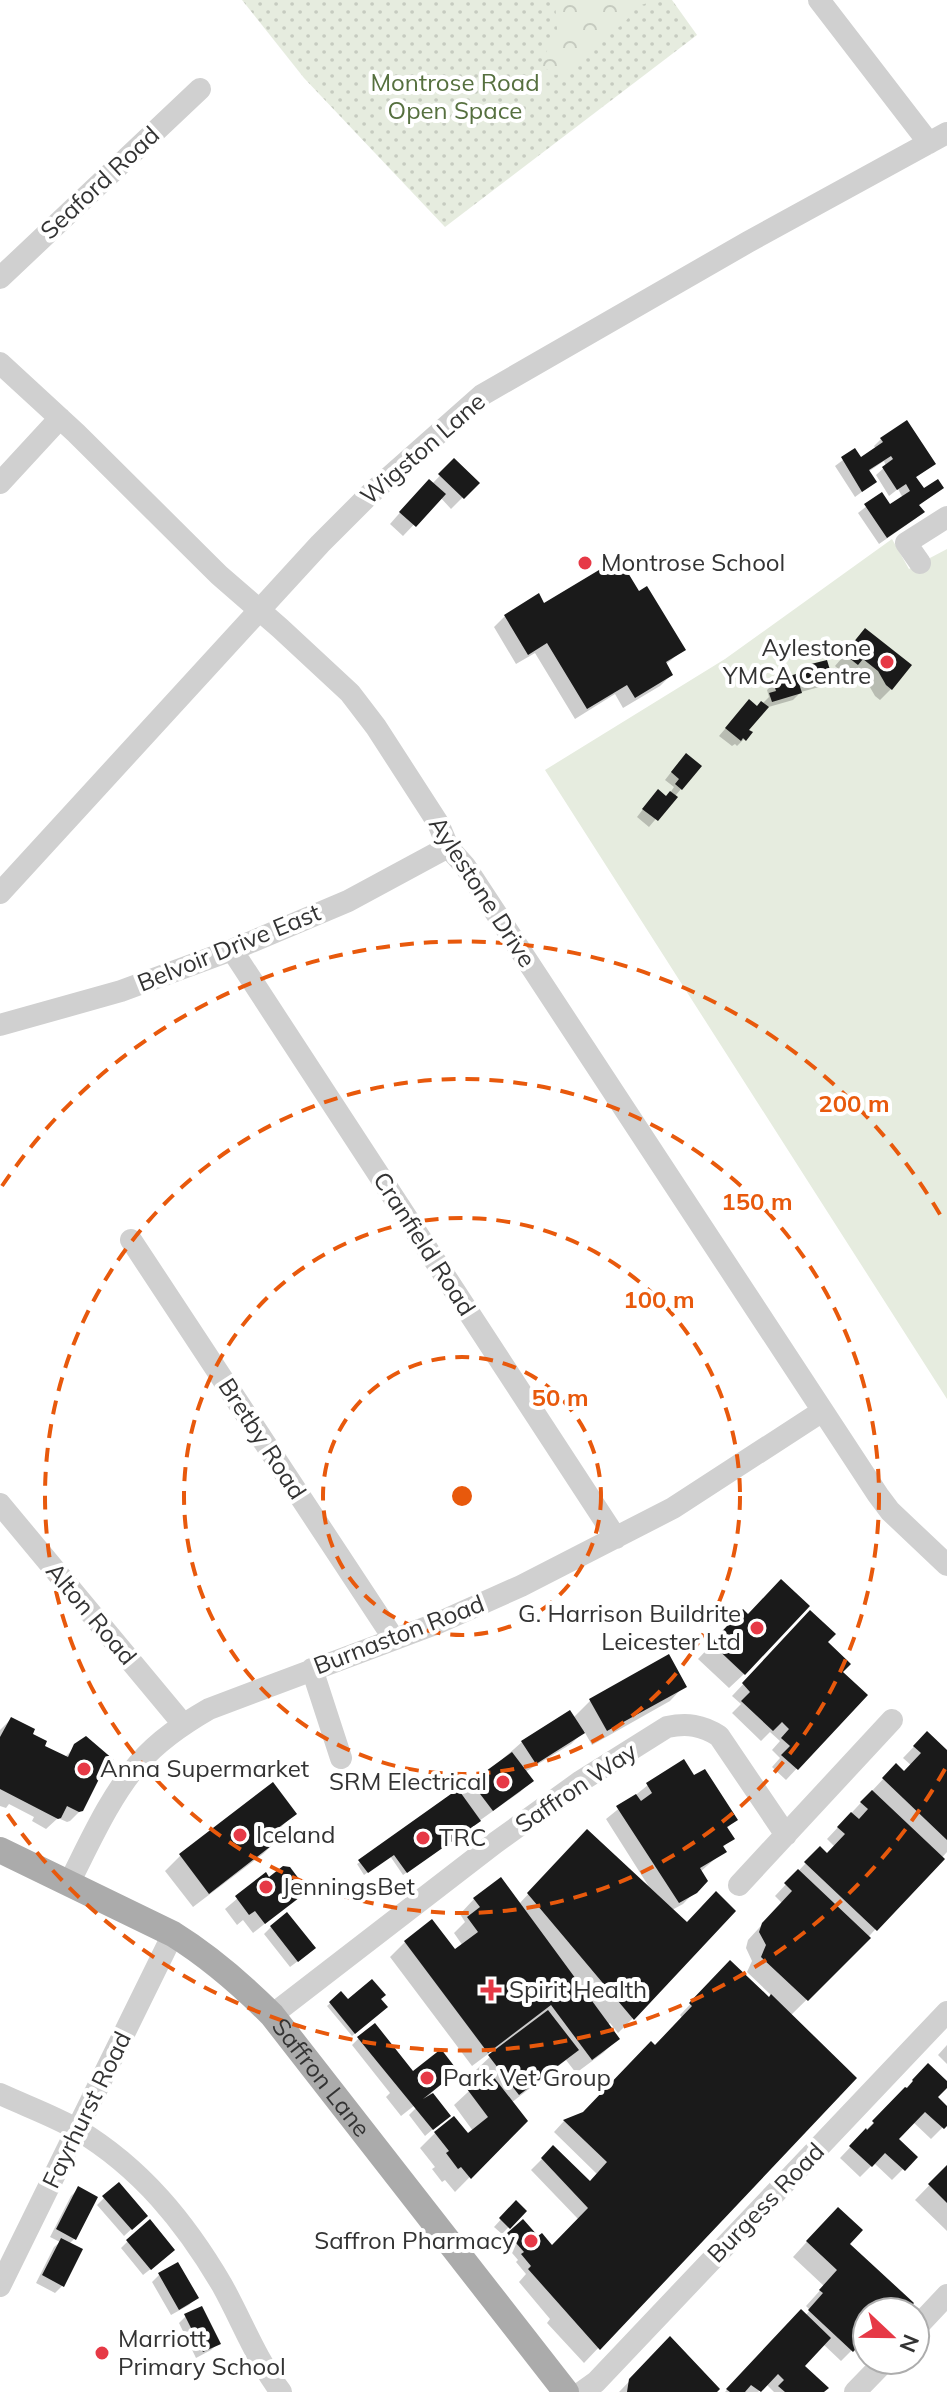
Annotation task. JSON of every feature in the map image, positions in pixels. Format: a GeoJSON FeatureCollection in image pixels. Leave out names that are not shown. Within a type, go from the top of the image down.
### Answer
{"type":"FeatureCollection","features":[{"type":"Feature","properties":{"kind":"main road","name":"Saffron Lane"},"geometry":{"type":"LineString","coordinates":[[0,1850],[173,1934],[224,1969],[272,2015],[566,2392]]}},
{"type":"Feature","properties":{"kind":"street"},"geometry":{"type":"LineString","coordinates":[[819,0],[938,138]]}},
{"type":"Feature","properties":{"kind":"street","name":"Seaford Road"},"geometry":{"type":"LineString","coordinates":[[0,278],[200,89]]}},
{"type":"Feature","properties":{"kind":"street","name":"Wigston Lane"},"geometry":{"type":"LineString","coordinates":[[0,893],[258,610],[369,495],[482,395],[692,273],[938,138]]}},
{"type":"Feature","properties":{"kind":"street","name":"Aylestone Drive"},"geometry":{"type":"LineString","coordinates":[[0,363],[219,575],[350,693],[376,727],[438,823],[448,847],[465,866],[821,1412],[890,1511],[947,1565]]}},
{"type":"Feature","properties":{"kind":"street"},"geometry":{"type":"LineString","coordinates":[[0,483],[60,418]]}},
{"type":"Feature","properties":{"kind":"street"},"geometry":{"type":"LineString","coordinates":[[920,563],[906,543],[947,517]]}},
{"type":"Feature","properties":{"kind":"street","name":"Belvoir Drive East"},"geometry":{"type":"LineString","coordinates":[[0,1025],[121,991],[232,950],[348,901],[448,847]]}},
{"type":"Feature","properties":{"kind":"street","name":"Cranfield Road"},"geometry":{"type":"LineString","coordinates":[[232,950],[616,1538]]}},
{"type":"Feature","properties":{"kind":"street","name":"Bretby Road"},"geometry":{"type":"LineString","coordinates":[[131,1240],[394,1639]]}},
{"type":"Feature","properties":{"kind":"street","name":"Burnaston Road"},"geometry":{"type":"LineString","coordinates":[[69,1883],[121,1787],[138,1764],[183,1724],[209,1709],[438,1623],[521,1586],[685,1501],[821,1412]]}},
{"type":"Feature","properties":{"kind":"street","name":"Alton Road"},"geometry":{"type":"LineString","coordinates":[[0,1504],[183,1724]]}},
{"type":"Feature","properties":{"kind":"street"},"geometry":{"type":"LineString","coordinates":[[312,1669],[341,1758]]}},
{"type":"Feature","properties":{"kind":"street"},"geometry":{"type":"LineString","coordinates":[[739,1885],[892,1720]]}},
{"type":"Feature","properties":{"kind":"street","name":"Saffron Way"},"geometry":{"type":"LineString","coordinates":[[272,2015],[495,1843],[581,1781],[667,1727],[695,1725],[719,1736],[786,1835]]}},
{"type":"Feature","properties":{"kind":"street","name":"Fayrhurst Road"},"geometry":{"type":"LineString","coordinates":[[0,2286],[173,1934]]}},
{"type":"Feature","properties":{"kind":"street","name":"Burgess Road"},"geometry":{"type":"LineString","coordinates":[[582,2392],[596,2382],[947,2012]]}},
{"type":"Feature","properties":{"kind":"street"},"geometry":{"type":"LineString","coordinates":[[0,2094],[77,2129],[126,2163],[158,2193],[196,2242],[224,2289],[245,2334],[281,2392]]}},
{"type":"Feature","properties":{"kind":"street"},"geometry":{"type":"LineString","coordinates":[[931,2312],[947,2295]]}},
{"type":"Feature","properties":{"kind":"street"},"geometry":{"type":"LineString","coordinates":[[855,2392],[870,2376]]}},
{"type":"Feature","properties":{"kind":"green space","name":"Montrose Road Open Space"},"geometry":{"type":"Polygon","coordinates":[[[242,0],[672,0],[697,35],[445,227],[304,78],[242,0]]]}},
{"type":"Feature","properties":{"kind":"green space"},"geometry":{"type":"Polygon","coordinates":[[[555,0],[658,0],[634,7],[623,24],[578,62],[556,75],[540,65],[557,30],[555,0]]]}},
{"type":"Feature","properties":{"kind":"green space"},"geometry":{"type":"Polygon","coordinates":[[[892,539],[909,569],[947,549],[947,1399],[545,770],[725,659],[892,539]]]}},
{"type":"Feature","properties":{"kind":"building"},"geometry":{"type":"Polygon","coordinates":[[[907,420],[936,464],[916,477],[924,488],[938,479],[944,488],[919,505],[925,512],[887,538],[864,504],[882,492],[890,504],[910,491],[906,484],[897,490],[882,467],[893,459],[891,456],[869,470],[877,482],[862,492],[841,457],[855,448],[861,457],[883,442],[880,438],[907,420]]]}},
{"type":"Feature","properties":{"kind":"building"},"geometry":{"type":"Polygon","coordinates":[[[454,458],[480,483],[464,499],[438,474],[454,458]]]}},
{"type":"Feature","properties":{"kind":"building"},"geometry":{"type":"Polygon","coordinates":[[[429,479],[446,494],[416,527],[399,512],[429,479]]]}},
{"type":"Feature","properties":{"kind":"building"},"geometry":{"type":"Polygon","coordinates":[[[619,558],[639,591],[647,586],[686,650],[666,662],[673,675],[635,698],[627,685],[587,709],[547,643],[528,655],[504,615],[539,593],[544,603],[619,558]]]}},
{"type":"Feature","properties":{"kind":"building","name":"Aylestone YMCA Centre"},"geometry":{"type":"Polygon","coordinates":[[[865,628],[912,665],[892,690],[878,671],[863,659],[858,665],[844,654],[865,628]]]}},
{"type":"Feature","properties":{"kind":"building"},"geometry":{"type":"Polygon","coordinates":[[[827,660],[830,670],[836,668],[839,677],[809,686],[803,666],[827,660]]]}},
{"type":"Feature","properties":{"kind":"building"},"geometry":{"type":"Polygon","coordinates":[[[796,674],[802,693],[772,702],[769,693],[776,691],[773,681],[796,674]]]}},
{"type":"Feature","properties":{"kind":"building"},"geometry":{"type":"Polygon","coordinates":[[[749,699],[757,706],[761,701],[769,707],[749,730],[753,732],[746,741],[743,738],[741,741],[725,728],[749,699]]]}},
{"type":"Feature","properties":{"kind":"building"},"geometry":{"type":"Polygon","coordinates":[[[686,753],[702,766],[682,790],[675,784],[679,779],[671,772],[686,753]]]}},
{"type":"Feature","properties":{"kind":"building"},"geometry":{"type":"Polygon","coordinates":[[[658,789],[666,796],[670,791],[678,797],[658,821],[642,809],[658,789]]]}},
{"type":"Feature","properties":{"kind":"building","name":"G. Harrison Buildrite Leicester Ltd"},"geometry":{"type":"Polygon","coordinates":[[[781,1579],[810,1606],[745,1675],[711,1643],[743,1609],[748,1614],[781,1579]]]}},
{"type":"Feature","properties":{"kind":"building"},"geometry":{"type":"Polygon","coordinates":[[[810,1610],[836,1634],[828,1642],[851,1664],[843,1672],[868,1695],[798,1770],[781,1755],[790,1746],[781,1738],[789,1729],[782,1722],[773,1731],[741,1701],[750,1692],[742,1683],[810,1610]]]}},
{"type":"Feature","properties":{"kind":"building"},"geometry":{"type":"Polygon","coordinates":[[[669,1654],[687,1687],[607,1731],[589,1699],[669,1654]]]}},
{"type":"Feature","properties":{"kind":"building"},"geometry":{"type":"Polygon","coordinates":[[[570,1710],[585,1733],[536,1764],[521,1741],[570,1710]]]}},
{"type":"Feature","properties":{"kind":"building"},"geometry":{"type":"Polygon","coordinates":[[[11,1717],[35,1729],[33,1734],[47,1741],[45,1746],[68,1757],[74,1744],[86,1736],[114,1760],[100,1777],[83,1811],[67,1806],[58,1819],[0,1789],[0,1737],[11,1717]]]}},
{"type":"Feature","properties":{"kind":"building"},"geometry":{"type":"Polygon","coordinates":[[[927,1731],[947,1750],[947,1840],[882,1778],[896,1763],[904,1771],[921,1753],[913,1746],[927,1731]]]}},
{"type":"Feature","properties":{"kind":"building","name":"SRM Electrical"},"geometry":{"type":"Polygon","coordinates":[[[512,1752],[534,1781],[493,1811],[471,1782],[512,1752]]]}},
{"type":"Feature","properties":{"kind":"building"},"geometry":{"type":"Polygon","coordinates":[[[684,1759],[694,1775],[705,1769],[738,1820],[727,1827],[735,1839],[723,1846],[727,1852],[700,1868],[708,1881],[697,1893],[679,1903],[616,1806],[636,1794],[641,1801],[652,1793],[646,1783],[684,1759]]]}},
{"type":"Feature","properties":{"kind":"building","name":"Iceland"},"geometry":{"type":"Polygon","coordinates":[[[273,1782],[297,1814],[274,1831],[280,1839],[209,1894],[179,1854],[273,1782]]]}},
{"type":"Feature","properties":{"kind":"building","name":"TRC"},"geometry":{"type":"Polygon","coordinates":[[[458,1789],[481,1821],[407,1873],[394,1855],[368,1873],[358,1860],[458,1789]]]}},
{"type":"Feature","properties":{"kind":"building"},"geometry":{"type":"Polygon","coordinates":[[[872,1790],[945,1859],[877,1931],[804,1862],[820,1846],[827,1853],[845,1834],[837,1827],[851,1812],[859,1819],[868,1809],[860,1802],[872,1790]]]}},
{"type":"Feature","properties":{"kind":"building"},"geometry":{"type":"Polygon","coordinates":[[[587,1829],[687,1922],[716,1891],[736,1911],[634,2020],[527,1893],[587,1829]]]}},
{"type":"Feature","properties":{"kind":"building"},"geometry":{"type":"Polygon","coordinates":[[[283,1866],[290,1867],[308,1891],[265,1924],[255,1911],[249,1915],[235,1896],[266,1872],[269,1877],[283,1866]]]}},
{"type":"Feature","properties":{"kind":"building"},"geometry":{"type":"Polygon","coordinates":[[[798,1869],[871,1938],[808,2001],[761,1957],[766,1945],[759,1932],[762,1923],[792,1891],[784,1883],[798,1869]]]}},
{"type":"Feature","properties":{"kind":"building"},"geometry":{"type":"Polygon","coordinates":[[[501,1877],[620,2039],[592,2060],[551,2005],[488,2053],[404,1941],[432,1919],[455,1949],[478,1932],[467,1917],[480,1907],[473,1898],[501,1877]]]}},
{"type":"Feature","properties":{"kind":"building"},"geometry":{"type":"Polygon","coordinates":[[[287,1912],[316,1948],[298,1962],[270,1926],[287,1912]]]}},
{"type":"Feature","properties":{"kind":"building"},"geometry":{"type":"Polygon","coordinates":[[[730,1960],[769,1997],[771,1994],[857,2078],[600,2350],[528,2269],[531,2266],[521,2254],[524,2252],[507,2233],[523,2219],[538,2236],[542,2233],[552,2245],[588,2208],[541,2158],[553,2145],[590,2181],[607,2162],[563,2120],[583,2112],[651,2041],[655,2045],[730,1960]]]}},
{"type":"Feature","properties":{"kind":"building"},"geometry":{"type":"Polygon","coordinates":[[[372,1979],[386,1995],[381,1999],[388,2007],[355,2034],[329,2002],[341,1991],[348,1999],[372,1979]]]}},
{"type":"Feature","properties":{"kind":"building"},"geometry":{"type":"Polygon","coordinates":[[[548,2010],[579,2050],[519,2095],[488,2055],[548,2010]]]}},
{"type":"Feature","properties":{"kind":"building"},"geometry":{"type":"Polygon","coordinates":[[[375,2023],[413,2071],[441,2049],[458,2071],[423,2099],[433,2093],[451,2116],[433,2130],[357,2037],[375,2023]]]}},
{"type":"Feature","properties":{"kind":"building"},"geometry":{"type":"Polygon","coordinates":[[[928,2063],[947,2081],[947,2088],[938,2097],[947,2106],[947,2126],[944,2129],[925,2112],[899,2139],[918,2157],[905,2171],[885,2153],[872,2167],[849,2146],[928,2063]]]}},
{"type":"Feature","properties":{"kind":"building"},"geometry":{"type":"Polygon","coordinates":[[[489,2071],[528,2121],[471,2179],[461,2167],[458,2169],[434,2132],[454,2116],[468,2133],[488,2117],[467,2089],[489,2071]]]}},
{"type":"Feature","properties":{"kind":"building"},"geometry":{"type":"Polygon","coordinates":[[[947,2165],[947,2203],[928,2184],[947,2165]]]}},
{"type":"Feature","properties":{"kind":"building"},"geometry":{"type":"Polygon","coordinates":[[[119,2182],[148,2216],[132,2230],[102,2196],[119,2182]]]}},
{"type":"Feature","properties":{"kind":"building"},"geometry":{"type":"Polygon","coordinates":[[[78,2186],[98,2197],[76,2240],[56,2229],[78,2186]]]}},
{"type":"Feature","properties":{"kind":"building"},"geometry":{"type":"Polygon","coordinates":[[[516,2200],[527,2211],[510,2229],[499,2218],[516,2200]]]}},
{"type":"Feature","properties":{"kind":"building"},"geometry":{"type":"Polygon","coordinates":[[[838,2207],[863,2230],[850,2244],[906,2296],[851,2296],[851,2350],[808,2310],[823,2293],[819,2290],[837,2270],[806,2241],[838,2207]]]}},
{"type":"Feature","properties":{"kind":"building"},"geometry":{"type":"Polygon","coordinates":[[[150,2219],[175,2250],[151,2270],[126,2240],[150,2219]]]}},
{"type":"Feature","properties":{"kind":"building"},"geometry":{"type":"Polygon","coordinates":[[[61,2238],[83,2249],[64,2287],[42,2275],[61,2238]]]}},
{"type":"Feature","properties":{"kind":"building"},"geometry":{"type":"Polygon","coordinates":[[[178,2262],[199,2298],[179,2310],[158,2273],[178,2262]]]}},
{"type":"Feature","properties":{"kind":"building"},"geometry":{"type":"Polygon","coordinates":[[[202,2306],[221,2344],[203,2352],[184,2314],[202,2306]]]}},
{"type":"Feature","properties":{"kind":"building"},"geometry":{"type":"Polygon","coordinates":[[[801,2309],[831,2338],[805,2366],[829,2388],[824,2392],[785,2392],[778,2386],[784,2380],[778,2374],[761,2392],[751,2385],[745,2392],[726,2389],[801,2309]]]}},
{"type":"Feature","properties":{"kind":"building"},"geometry":{"type":"Polygon","coordinates":[[[670,2336],[720,2389],[717,2392],[627,2392],[629,2379],[670,2336]]]}},
{"type":"Feature","properties":{"kind":"place","name":"Montrose School"},"geometry":{"type":"Point","coordinates":[585,563]}},
{"type":"Feature","properties":{"kind":"place","name":"Aylestone YMCA Centre"},"geometry":{"type":"Point","coordinates":[887,662]}},
{"type":"Feature","properties":{"kind":"place","name":"G. Harrison Buildrite Leicester Ltd"},"geometry":{"type":"Point","coordinates":[757,1628]}},
{"type":"Feature","properties":{"kind":"place","name":"Anna Supermarket"},"geometry":{"type":"Point","coordinates":[84,1769]}},
{"type":"Feature","properties":{"kind":"place","name":"SRM Electrical"},"geometry":{"type":"Point","coordinates":[503,1782]}},
{"type":"Feature","properties":{"kind":"place","name":"Iceland"},"geometry":{"type":"Point","coordinates":[240,1835]}},
{"type":"Feature","properties":{"kind":"place","name":"TRC"},"geometry":{"type":"Point","coordinates":[423,1838]}},
{"type":"Feature","properties":{"kind":"place","name":"JenningsBet"},"geometry":{"type":"Point","coordinates":[266,1887]}},
{"type":"Feature","properties":{"kind":"place","name":"Spirit Health"},"geometry":{"type":"Point","coordinates":[491,1990]}},
{"type":"Feature","properties":{"kind":"place","name":"Park Vet Group"},"geometry":{"type":"Point","coordinates":[427,2078]}},
{"type":"Feature","properties":{"kind":"place","name":"Saffron Pharmacy"},"geometry":{"type":"Point","coordinates":[531,2241]}},
{"type":"Feature","properties":{"kind":"place","name":"Marriott Primary School"},"geometry":{"type":"Point","coordinates":[102,2353]}}]}
